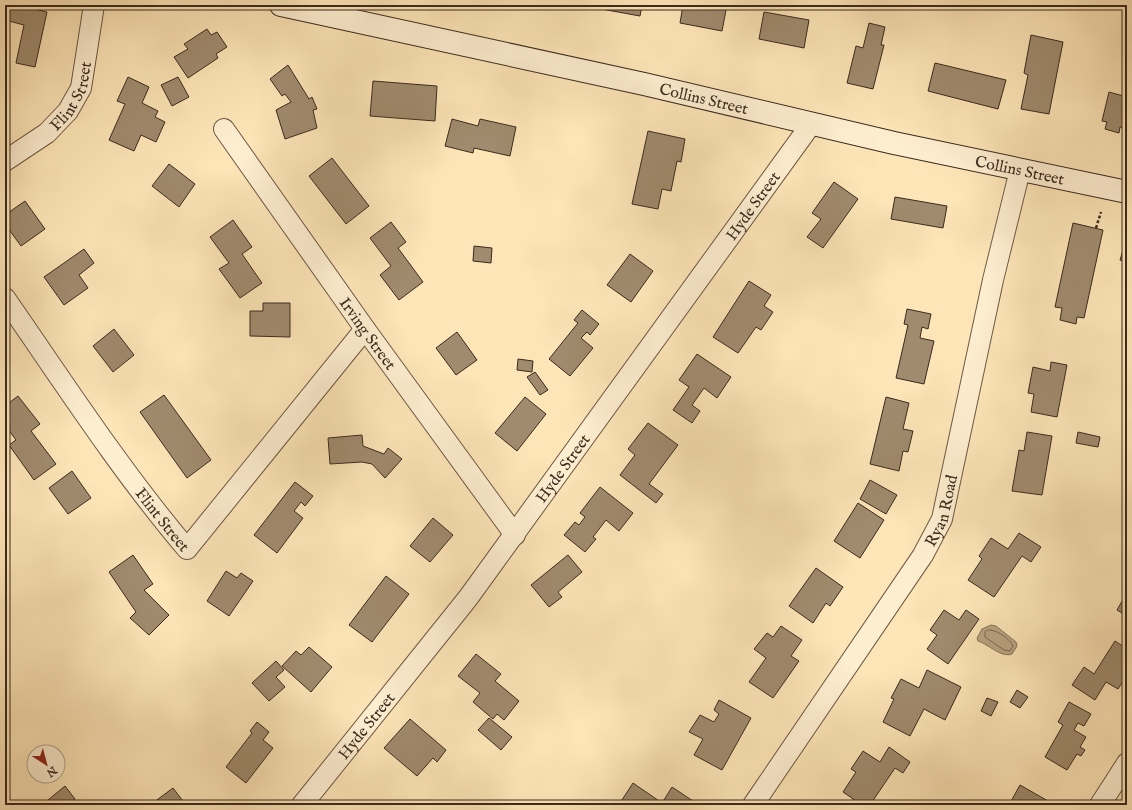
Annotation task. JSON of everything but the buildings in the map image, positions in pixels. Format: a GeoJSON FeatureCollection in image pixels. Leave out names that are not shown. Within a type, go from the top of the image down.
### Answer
{"type":"FeatureCollection","features":[{"type":"Feature","properties":{"kind":"main road","name":"Collins Street"},"geometry":{"type":"LineString","coordinates":[[281,5],[644,84],[1020,170],[1127,192]]}},
{"type":"Feature","properties":{"kind":"street","name":"Flint Street"},"geometry":{"type":"LineString","coordinates":[[5,161],[47,133],[68,111],[82,88],[94,5]]}},
{"type":"Feature","properties":{"kind":"street","name":"Hyde Street"},"geometry":{"type":"LineString","coordinates":[[302,805],[429,648],[514,535],[812,123]]}},
{"type":"Feature","properties":{"kind":"street","name":"Irving Street"},"geometry":{"type":"LineString","coordinates":[[224,128],[365,329],[514,535]]}},
{"type":"Feature","properties":{"kind":"street","name":"Ryan Road"},"geometry":{"type":"LineString","coordinates":[[753,805],[923,555],[942,519],[993,280],[1020,170]]}},
{"type":"Feature","properties":{"kind":"street","name":"Flint Street"},"geometry":{"type":"LineString","coordinates":[[5,298],[129,477],[187,548],[365,329]]}},
{"type":"Feature","properties":{"kind":"street"},"geometry":{"type":"LineString","coordinates":[[1100,805],[1127,763]]}},
{"type":"Feature","properties":{"kind":"path"},"geometry":{"type":"LineString","coordinates":[[1096,228],[1101,212]]}},
{"type":"Feature","properties":{"kind":"water"},"geometry":{"type":"Polygon","coordinates":[[[1127,323],[1127,343],[1122,333],[1127,323]]]}},
{"type":"Feature","properties":{"kind":"water"},"geometry":{"type":"Polygon","coordinates":[[[991,625],[996,626],[1016,642],[1017,646],[1012,654],[1003,654],[978,641],[977,638],[982,629],[991,625]]]}}]}
